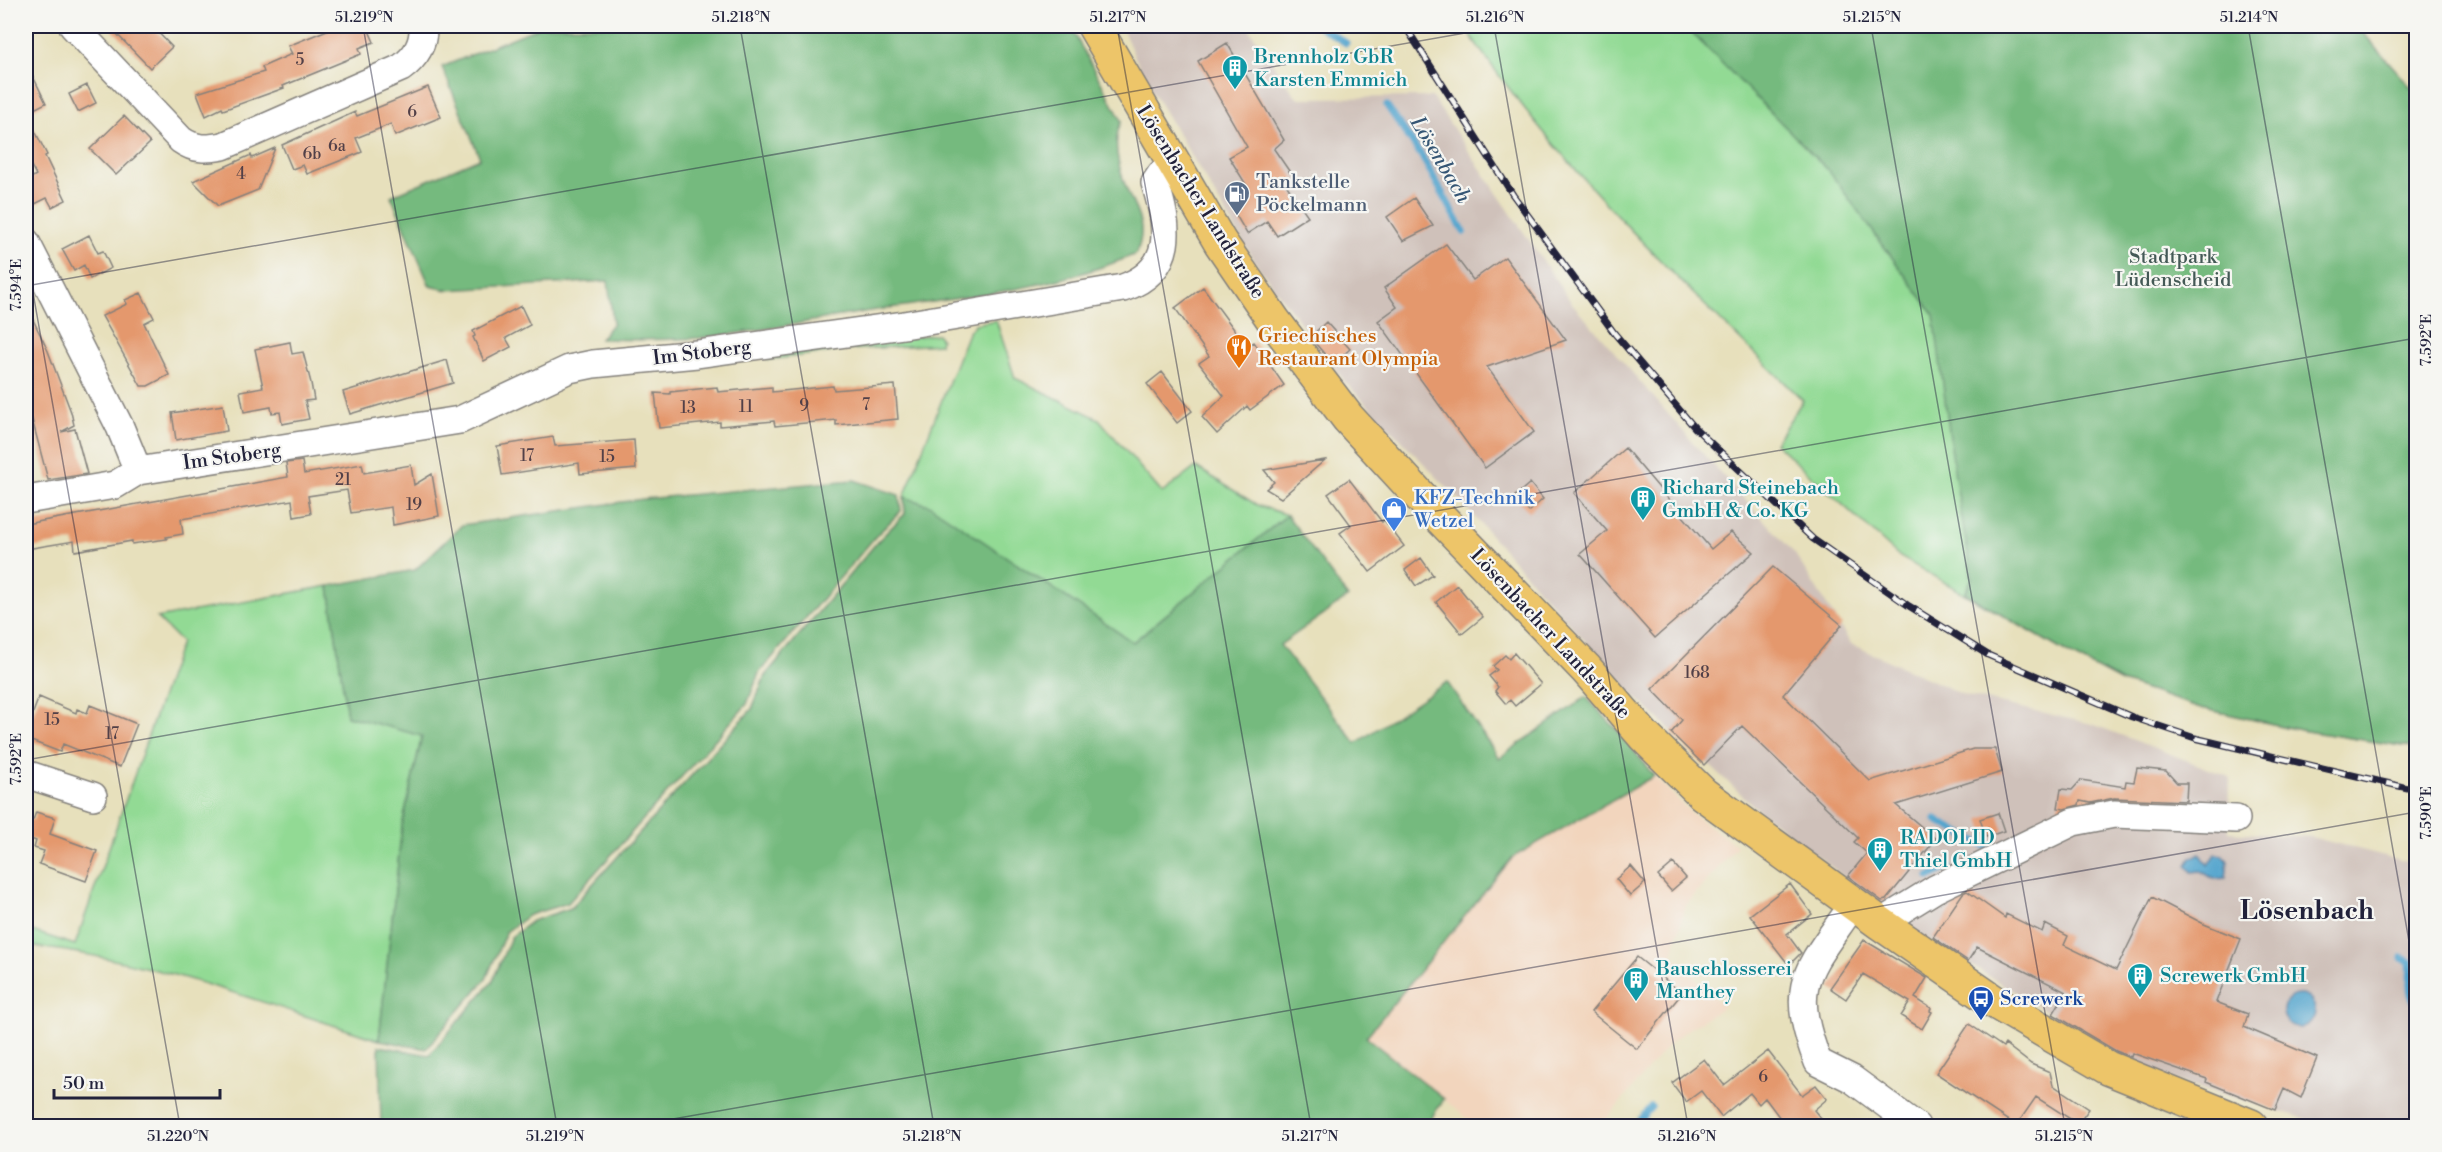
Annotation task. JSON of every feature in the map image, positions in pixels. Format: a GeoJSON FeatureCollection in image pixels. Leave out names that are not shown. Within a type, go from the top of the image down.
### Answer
{"type":"FeatureCollection","features":[{"type":"Feature","properties":{"kind":"main road","name":"Lösenbacher Landstraße"},"geometry":{"type":"LineString","coordinates":[[1094,26],[1220,242],[1274,321],[1355,427],[1587,669],[1644,736],[1703,794],[1993,1001],[2108,1068],[2251,1126]]}},
{"type":"Feature","properties":{"kind":"street"},"geometry":{"type":"LineString","coordinates":[[73,26],[181,140],[189,145],[204,148],[223,146],[401,68],[411,60],[422,44],[423,26]]}},
{"type":"Feature","properties":{"kind":"street","name":"Im Stoberg"},"geometry":{"type":"LineString","coordinates":[[26,500],[115,485],[138,471],[460,420],[569,369],[593,364],[697,354],[893,327],[1123,288],[1137,283],[1144,277],[1155,265],[1166,246],[1165,217],[1155,183],[1161,174],[1175,163]]}},
{"type":"Feature","properties":{"kind":"street"},"geometry":{"type":"LineString","coordinates":[[26,242],[120,428],[138,471]]}},
{"type":"Feature","properties":{"kind":"street"},"geometry":{"type":"LineString","coordinates":[[26,774],[93,796]]}},
{"type":"Feature","properties":{"kind":"street"},"geometry":{"type":"LineString","coordinates":[[1880,922],[1935,889],[2073,822],[2114,814],[2236,819]]}},
{"type":"Feature","properties":{"kind":"street"},"geometry":{"type":"LineString","coordinates":[[1854,903],[1816,956],[1805,980],[1803,999],[1808,1037],[1818,1062],[1852,1079],[1916,1126]]}},
{"type":"Feature","properties":{"kind":"shaded area"},"geometry":{"type":"Polygon","coordinates":[[[1121,26],[1247,26],[1297,98],[1432,97],[1571,302],[1695,445],[1795,554],[1851,644],[1964,695],[2092,724],[2230,777],[2229,832],[2311,837],[2416,864],[2416,1126],[2368,1126],[2355,1123],[2354,1126],[2322,1126],[2303,1118],[2144,1071],[1907,926],[1755,807],[1633,695],[1462,503],[1346,383],[1257,265],[1143,75],[1121,26]]]}},
{"type":"Feature","properties":{"kind":"shaded area"},"geometry":{"type":"Polygon","coordinates":[[[1654,776],[1691,813],[1737,846],[1686,905],[1672,954],[1724,1007],[1669,1044],[1601,1126],[1477,1126],[1366,1037],[1513,857],[1654,776]]]}},
{"type":"Feature","properties":{"kind":"green space"},"geometry":{"type":"Polygon","coordinates":[[[542,26],[1070,26],[1122,121],[1117,139],[1118,159],[1140,223],[1139,248],[1136,254],[1106,266],[1011,290],[699,338],[600,339],[613,323],[608,281],[447,290],[430,286],[391,196],[480,158],[442,67],[542,26]]]}},
{"type":"Feature","properties":{"kind":"green space","name":"Stadtpark Lüdenscheid"},"geometry":{"type":"Polygon","coordinates":[[[1464,26],[2357,26],[2416,93],[2416,748],[2300,730],[2201,708],[2122,682],[1900,557],[1775,443],[1803,400],[1623,222],[1540,127],[1464,26]]]}},
{"type":"Feature","properties":{"kind":"green space","name":"Stadtpark Lüdenscheid"},"geometry":{"type":"Polygon","coordinates":[[[1685,26],[2357,26],[2416,93],[2416,748],[2300,730],[2201,708],[2122,682],[1965,593],[1972,578],[1955,477],[1934,315],[1828,170],[1685,26]]]}},
{"type":"Feature","properties":{"kind":"green space"},"geometry":{"type":"Polygon","coordinates":[[[996,320],[1015,378],[1099,419],[1162,493],[1196,467],[1257,505],[1287,515],[1133,642],[1239,822],[547,916],[571,908],[752,709],[765,676],[878,541],[905,514],[904,497],[968,333],[975,324],[996,320]]]}},
{"type":"Feature","properties":{"kind":"green space"},"geometry":{"type":"Polygon","coordinates":[[[937,334],[941,339],[940,344],[845,350],[768,360],[768,356],[937,334]]]}},
{"type":"Feature","properties":{"kind":"green space"},"geometry":{"type":"Polygon","coordinates":[[[854,480],[899,495],[901,511],[875,537],[759,673],[747,704],[568,903],[529,915],[506,932],[486,979],[426,1049],[379,1040],[402,826],[422,736],[347,716],[329,586],[415,570],[462,525],[643,499],[854,480]]]}},
{"type":"Feature","properties":{"kind":"green space"},"geometry":{"type":"Polygon","coordinates":[[[904,497],[929,505],[1133,642],[1287,515],[1348,597],[1280,645],[1356,743],[1447,682],[1499,758],[1586,697],[1619,732],[1654,776],[1513,857],[1366,1037],[1444,1099],[1426,1126],[381,1126],[379,1046],[429,1055],[492,982],[511,937],[532,921],[571,908],[752,709],[765,676],[878,541],[905,514],[904,497]]]}},
{"type":"Feature","properties":{"kind":"green space"},"geometry":{"type":"Polygon","coordinates":[[[329,586],[347,716],[422,735],[402,826],[379,1040],[160,971],[116,960],[26,946],[26,929],[75,945],[181,642],[157,618],[329,586]]]}},
{"type":"Feature","properties":{"kind":"water"},"geometry":{"type":"Polygon","coordinates":[[[2200,853],[2208,865],[2215,854],[2223,855],[2228,861],[2226,878],[2214,879],[2201,871],[2192,872],[2187,865],[2191,858],[2200,853]]]}},
{"type":"Feature","properties":{"kind":"water"},"geometry":{"type":"Polygon","coordinates":[[[2299,995],[2310,1000],[2315,1011],[2310,1022],[2299,1027],[2288,1022],[2283,1011],[2288,1000],[2299,995]]]}},
{"type":"Feature","properties":{"kind":"building"},"geometry":{"type":"Polygon","coordinates":[[[109,26],[152,26],[172,47],[150,68],[109,26]]]}},
{"type":"Feature","properties":{"kind":"building"},"geometry":{"type":"Polygon","coordinates":[[[337,26],[367,26],[374,42],[359,48],[361,54],[283,86],[284,88],[223,110],[222,108],[206,116],[197,93],[264,72],[262,67],[292,54],[288,46],[337,26]]]}},
{"type":"Feature","properties":{"kind":"building"},"geometry":{"type":"Polygon","coordinates":[[[1227,43],[1284,140],[1274,149],[1296,181],[1287,186],[1308,216],[1277,236],[1267,221],[1247,234],[1227,200],[1247,186],[1229,157],[1247,147],[1198,61],[1227,43]]]}},
{"type":"Feature","properties":{"kind":"building"},"geometry":{"type":"Polygon","coordinates":[[[26,62],[46,103],[26,113],[26,62]]]}},
{"type":"Feature","properties":{"kind":"building"},"geometry":{"type":"Polygon","coordinates":[[[87,85],[96,103],[78,112],[69,94],[87,85]]]}},
{"type":"Feature","properties":{"kind":"building"},"geometry":{"type":"Polygon","coordinates":[[[428,87],[441,117],[395,136],[391,124],[356,138],[362,152],[307,174],[303,165],[292,169],[282,145],[355,112],[357,116],[428,87]]]}},
{"type":"Feature","properties":{"kind":"building"},"geometry":{"type":"Polygon","coordinates":[[[26,113],[66,200],[52,207],[47,198],[35,204],[26,185],[26,181],[36,175],[30,164],[26,166],[26,113]]]}},
{"type":"Feature","properties":{"kind":"building"},"geometry":{"type":"Polygon","coordinates":[[[124,116],[150,143],[116,175],[90,149],[124,116]]]}},
{"type":"Feature","properties":{"kind":"building"},"geometry":{"type":"Polygon","coordinates":[[[275,148],[258,190],[218,206],[193,181],[251,155],[252,158],[275,148]]]}},
{"type":"Feature","properties":{"kind":"building"},"geometry":{"type":"Polygon","coordinates":[[[1414,198],[1433,226],[1403,241],[1387,217],[1414,198]]]}},
{"type":"Feature","properties":{"kind":"building"},"geometry":{"type":"Polygon","coordinates":[[[89,235],[98,253],[103,251],[111,268],[90,279],[84,265],[74,271],[62,249],[89,235]]]}},
{"type":"Feature","properties":{"kind":"building"},"geometry":{"type":"Polygon","coordinates":[[[1446,244],[1473,280],[1505,257],[1566,340],[1487,367],[1534,432],[1485,468],[1378,321],[1397,307],[1384,288],[1446,244]]]}},
{"type":"Feature","properties":{"kind":"building"},"geometry":{"type":"Polygon","coordinates":[[[1203,287],[1247,347],[1254,342],[1284,385],[1250,410],[1247,406],[1217,434],[1202,417],[1224,396],[1199,363],[1209,356],[1175,308],[1203,287]]]}},
{"type":"Feature","properties":{"kind":"building"},"geometry":{"type":"Polygon","coordinates":[[[141,293],[154,318],[144,323],[169,375],[148,386],[141,386],[102,316],[127,304],[125,300],[141,293]]]}},
{"type":"Feature","properties":{"kind":"building"},"geometry":{"type":"Polygon","coordinates":[[[26,305],[48,351],[71,412],[74,425],[61,432],[75,429],[87,474],[48,480],[32,419],[26,422],[26,305]]]}},
{"type":"Feature","properties":{"kind":"building"},"geometry":{"type":"Polygon","coordinates":[[[521,306],[530,325],[506,338],[511,347],[484,361],[473,337],[475,336],[473,331],[521,306]]]}},
{"type":"Feature","properties":{"kind":"building"},"geometry":{"type":"Polygon","coordinates":[[[1326,322],[1350,349],[1333,364],[1310,337],[1326,322]]]}},
{"type":"Feature","properties":{"kind":"building"},"geometry":{"type":"Polygon","coordinates":[[[290,342],[292,354],[303,352],[311,383],[314,400],[305,401],[309,419],[282,424],[280,412],[272,413],[271,407],[244,412],[240,391],[263,387],[255,349],[290,342]]]}},
{"type":"Feature","properties":{"kind":"building"},"geometry":{"type":"Polygon","coordinates":[[[447,360],[453,383],[350,414],[343,392],[447,360]]]}},
{"type":"Feature","properties":{"kind":"building"},"geometry":{"type":"Polygon","coordinates":[[[1162,372],[1192,411],[1177,423],[1147,384],[1162,372]]]}},
{"type":"Feature","properties":{"kind":"building"},"geometry":{"type":"Polygon","coordinates":[[[895,385],[898,419],[836,425],[836,420],[775,426],[774,421],[720,426],[720,422],[659,428],[655,393],[670,394],[670,392],[717,387],[718,392],[772,387],[772,392],[833,386],[834,390],[895,385]]]}},
{"type":"Feature","properties":{"kind":"building"},"geometry":{"type":"Polygon","coordinates":[[[223,405],[227,431],[176,440],[172,413],[223,405]]]}},
{"type":"Feature","properties":{"kind":"building"},"geometry":{"type":"Polygon","coordinates":[[[553,437],[555,446],[634,440],[636,469],[580,474],[579,463],[502,475],[497,446],[553,437]]]}},
{"type":"Feature","properties":{"kind":"building"},"geometry":{"type":"Polygon","coordinates":[[[1625,448],[1711,549],[1731,532],[1754,552],[1655,638],[1580,554],[1607,531],[1574,493],[1625,448]]]}},
{"type":"Feature","properties":{"kind":"building"},"geometry":{"type":"Polygon","coordinates":[[[1325,460],[1281,498],[1266,489],[1274,482],[1264,470],[1325,460]]]}},
{"type":"Feature","properties":{"kind":"building"},"geometry":{"type":"Polygon","coordinates":[[[302,461],[304,474],[362,464],[364,473],[411,465],[414,485],[432,474],[439,516],[393,525],[391,507],[351,513],[347,490],[308,496],[311,514],[294,517],[292,500],[181,519],[183,534],[166,537],[167,539],[132,544],[132,541],[75,551],[74,541],[26,549],[26,524],[288,477],[286,463],[302,461]]]}},
{"type":"Feature","properties":{"kind":"building"},"geometry":{"type":"Polygon","coordinates":[[[1349,479],[1404,546],[1370,572],[1340,533],[1351,525],[1328,494],[1349,479]]]}},
{"type":"Feature","properties":{"kind":"building"},"geometry":{"type":"Polygon","coordinates":[[[1530,483],[1543,499],[1529,512],[1515,496],[1530,483]]]}},
{"type":"Feature","properties":{"kind":"building"},"geometry":{"type":"Polygon","coordinates":[[[1421,558],[1433,575],[1416,586],[1405,570],[1421,558]]]}},
{"type":"Feature","properties":{"kind":"building"},"geometry":{"type":"Polygon","coordinates":[[[1773,567],[1842,625],[1783,695],[1870,781],[1973,749],[1995,749],[2002,772],[1896,805],[1936,839],[1886,900],[1882,901],[1848,876],[1867,853],[1854,842],[1858,838],[1742,726],[1704,765],[1671,733],[1682,720],[1652,689],[1773,567]]]}},
{"type":"Feature","properties":{"kind":"building"},"geometry":{"type":"Polygon","coordinates":[[[1457,585],[1483,617],[1462,634],[1436,602],[1457,585]]]}},
{"type":"Feature","properties":{"kind":"building"},"geometry":{"type":"Polygon","coordinates":[[[1514,653],[1541,684],[1515,706],[1510,700],[1506,704],[1495,691],[1498,687],[1489,676],[1497,670],[1493,666],[1505,655],[1509,659],[1514,653]]]}},
{"type":"Feature","properties":{"kind":"building"},"geometry":{"type":"Polygon","coordinates":[[[39,697],[76,713],[77,709],[87,713],[90,705],[137,724],[120,767],[63,744],[60,752],[26,739],[26,731],[39,697]]]}},
{"type":"Feature","properties":{"kind":"building"},"geometry":{"type":"Polygon","coordinates":[[[2137,768],[2166,771],[2177,783],[2187,783],[2186,801],[2114,798],[2090,803],[2080,801],[2079,805],[2064,809],[2058,808],[2061,789],[2072,790],[2081,780],[2125,787],[2126,781],[2134,782],[2137,768]]]}},
{"type":"Feature","properties":{"kind":"building"},"geometry":{"type":"Polygon","coordinates":[[[36,812],[55,818],[50,834],[97,851],[86,881],[39,864],[44,851],[34,848],[36,841],[26,837],[26,817],[33,820],[36,812]]]}},
{"type":"Feature","properties":{"kind":"building"},"geometry":{"type":"Polygon","coordinates":[[[1998,813],[2004,831],[1986,837],[1980,819],[1998,813]]]}},
{"type":"Feature","properties":{"kind":"building"},"geometry":{"type":"Polygon","coordinates":[[[1673,863],[1686,878],[1671,891],[1658,876],[1673,863]]]}},
{"type":"Feature","properties":{"kind":"building"},"geometry":{"type":"Polygon","coordinates":[[[1631,866],[1645,883],[1630,896],[1616,879],[1631,866]]]}},
{"type":"Feature","properties":{"kind":"building"},"geometry":{"type":"Polygon","coordinates":[[[1790,884],[1812,914],[1787,934],[1801,953],[1789,965],[1750,915],[1790,884]]]}},
{"type":"Feature","properties":{"kind":"building","name":"Screwerk GmbH"},"geometry":{"type":"Polygon","coordinates":[[[1967,891],[2005,918],[2006,914],[2042,932],[2045,924],[2068,936],[2064,945],[2116,970],[2152,897],[2204,924],[2241,939],[2216,1002],[2248,1014],[2244,1027],[2317,1058],[2301,1098],[2284,1089],[2275,1110],[2206,1082],[2207,1079],[2132,1053],[2131,1057],[2116,1051],[2053,1014],[2066,992],[1977,947],[1968,961],[1933,937],[1963,893],[1967,891]]]}},
{"type":"Feature","properties":{"kind":"building"},"geometry":{"type":"Polygon","coordinates":[[[1864,940],[1927,978],[1915,998],[1931,1008],[1932,1012],[1922,1029],[1901,1016],[1910,1002],[1863,974],[1846,999],[1830,988],[1864,940]]]}},
{"type":"Feature","properties":{"kind":"building","name":"Bauschlosserei Manthey"},"geometry":{"type":"Polygon","coordinates":[[[1637,957],[1682,993],[1637,1049],[1591,1012],[1637,957]]]}},
{"type":"Feature","properties":{"kind":"building"},"geometry":{"type":"Polygon","coordinates":[[[1969,1024],[2003,1047],[2005,1044],[2031,1064],[2050,1072],[2053,1085],[2089,1109],[2078,1124],[2036,1097],[2016,1126],[1936,1073],[1969,1024]]]}},
{"type":"Feature","properties":{"kind":"building"},"geometry":{"type":"Polygon","coordinates":[[[1768,1051],[1802,1095],[1816,1085],[1827,1099],[1814,1110],[1827,1126],[1786,1126],[1765,1098],[1759,1104],[1750,1093],[1721,1117],[1701,1091],[1686,1102],[1672,1083],[1704,1059],[1724,1085],[1768,1051]]]}},
{"type":"Feature","properties":{"kind":"waterway","name":"Lösenbach"},"geometry":{"type":"LineString","coordinates":[[1319,26],[1346,43]]}},
{"type":"Feature","properties":{"kind":"waterway","name":"Lösenbach"},"geometry":{"type":"LineString","coordinates":[[1387,106],[1421,155],[1464,232]]}},
{"type":"Feature","properties":{"kind":"waterway","name":"Lösenbach"},"geometry":{"type":"LineString","coordinates":[[1936,820],[1989,848]]}},
{"type":"Feature","properties":{"kind":"waterway"},"geometry":{"type":"LineString","coordinates":[[1929,877],[1949,867]]}},
{"type":"Feature","properties":{"kind":"waterway","name":"Lösenbach"},"geometry":{"type":"LineString","coordinates":[[2402,958],[2410,962],[2410,988],[2416,1003]]}},
{"type":"Feature","properties":{"kind":"waterway"},"geometry":{"type":"LineString","coordinates":[[1634,1126],[1651,1107]]}},
{"type":"Feature","properties":{"kind":"railway"},"geometry":{"type":"LineString","coordinates":[[1405,26],[1513,195],[1615,334],[1695,428],[1813,539],[1909,606],[1988,655],[2132,717],[2195,738],[2416,790]]}},
{"type":"Feature","properties":{"kind":"place","name":"Brennholz GbR Karsten Emmich"},"geometry":{"type":"Point","coordinates":[1235,91]}},
{"type":"Feature","properties":{"kind":"place","name":"Tankstelle Pöckelmann"},"geometry":{"type":"Point","coordinates":[1237,217]}},
{"type":"Feature","properties":{"kind":"place","name":"Griechisches Restaurant Olympia"},"geometry":{"type":"Point","coordinates":[1239,370]}},
{"type":"Feature","properties":{"kind":"place","name":"Richard Steinebach GmbH & Co. KG"},"geometry":{"type":"Point","coordinates":[1643,522]}},
{"type":"Feature","properties":{"kind":"place","name":"KFZ-Technik Wetzel"},"geometry":{"type":"Point","coordinates":[1394,533]}},
{"type":"Feature","properties":{"kind":"place","name":"RADOLID Thiel GmbH"},"geometry":{"type":"Point","coordinates":[1880,873]}},
{"type":"Feature","properties":{"kind":"place","name":"Screwerk GmbH"},"geometry":{"type":"Point","coordinates":[2140,999]}},
{"type":"Feature","properties":{"kind":"place","name":"Bauschlosserei Manthey"},"geometry":{"type":"Point","coordinates":[1636,1003]}},
{"type":"Feature","properties":{"kind":"place","name":"Screwerk"},"geometry":{"type":"Point","coordinates":[1981,1022]}},
{"type":"Feature","properties":{"kind":"district","name":"Lösenbach"},"geometry":{"type":"Point","coordinates":[2307,911]}}]}
